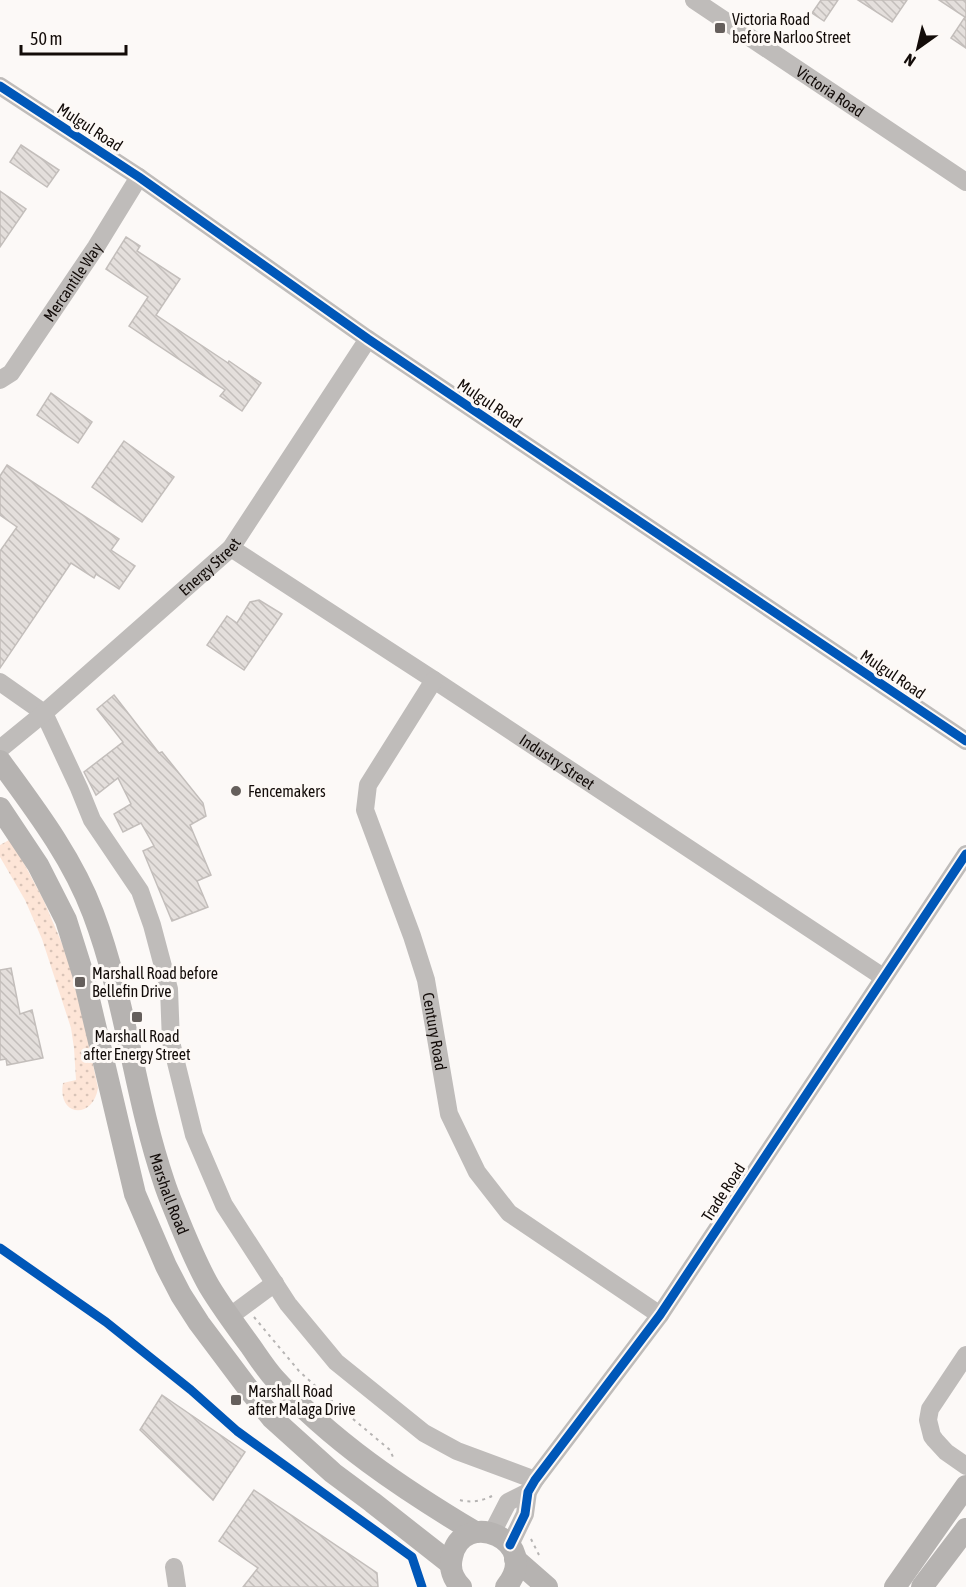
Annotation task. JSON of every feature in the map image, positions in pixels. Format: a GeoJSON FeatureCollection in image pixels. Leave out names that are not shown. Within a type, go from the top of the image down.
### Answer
{"type":"FeatureCollection","features":[{"type":"Feature","properties":{"kind":"main road","name":"Marshall Road"},"geometry":{"type":"LineString","coordinates":[[0,761],[67,858],[93,911],[108,957],[131,1049],[143,1111],[164,1183],[208,1284],[237,1311],[273,1377],[319,1423],[381,1472],[425,1502],[498,1542],[548,1587]]}},
{"type":"Feature","properties":{"kind":"main road","name":"Marshall Road"},"geometry":{"type":"LineString","coordinates":[[0,808],[38,865],[66,920],[83,974],[135,1194],[181,1295],[199,1323],[272,1418],[333,1473],[372,1502],[454,1579]]}},
{"type":"Feature","properties":{"kind":"main road"},"geometry":{"type":"LineString","coordinates":[[117,1115],[143,1111]]}},
{"type":"Feature","properties":{"kind":"main road"},"geometry":{"type":"LineString","coordinates":[[895,1587],[966,1486]]}},
{"type":"Feature","properties":{"kind":"main road"},"geometry":{"type":"LineString","coordinates":[[922,1587],[966,1529]]}},
{"type":"Feature","properties":{"kind":"main road"},"geometry":{"type":"LineString","coordinates":[[454,1579],[452,1556],[460,1541],[498,1542],[514,1574],[506,1587]]}},
{"type":"Feature","properties":{"kind":"street","name":"Victoria Road"},"geometry":{"type":"LineString","coordinates":[[694,0],[966,182]]}},
{"type":"Feature","properties":{"kind":"street","name":"Mulgul Road"},"geometry":{"type":"LineString","coordinates":[[0,86],[139,177],[368,339],[966,741]]}},
{"type":"Feature","properties":{"kind":"street","name":"Mercantile Way"},"geometry":{"type":"LineString","coordinates":[[0,380],[11,373],[18,363],[96,247],[139,177]]}},
{"type":"Feature","properties":{"kind":"street","name":"Energy Street"},"geometry":{"type":"LineString","coordinates":[[0,749],[231,548],[368,339]]}},
{"type":"Feature","properties":{"kind":"street","name":"Industry Street"},"geometry":{"type":"LineString","coordinates":[[231,548],[435,680],[883,977]]}},
{"type":"Feature","properties":{"kind":"street","name":"Century Road"},"geometry":{"type":"LineString","coordinates":[[435,680],[368,785],[365,810],[426,980],[449,1113],[477,1172],[509,1213],[660,1315]]}},
{"type":"Feature","properties":{"kind":"street"},"geometry":{"type":"LineString","coordinates":[[0,682],[44,713],[92,820],[140,891],[155,935],[169,989],[171,1042],[194,1134],[224,1205],[288,1304],[336,1362],[424,1433],[532,1486]]}},
{"type":"Feature","properties":{"kind":"street","name":"Trade Road"},"geometry":{"type":"LineString","coordinates":[[508,1502],[532,1486],[660,1315],[966,854]]}},
{"type":"Feature","properties":{"kind":"street"},"geometry":{"type":"LineString","coordinates":[[237,1311],[275,1283]]}},
{"type":"Feature","properties":{"kind":"street"},"geometry":{"type":"LineString","coordinates":[[966,1355],[930,1409],[928,1420],[935,1440],[946,1452],[966,1466]]}},
{"type":"Feature","properties":{"kind":"street","name":"Trade Road"},"geometry":{"type":"LineString","coordinates":[[498,1542],[525,1514],[532,1486]]}},
{"type":"Feature","properties":{"kind":"street"},"geometry":{"type":"LineString","coordinates":[[498,1542],[508,1502]]}},
{"type":"Feature","properties":{"kind":"street"},"geometry":{"type":"LineString","coordinates":[[174,1567],[177,1587]]}},
{"type":"Feature","properties":{"kind":"path"},"geometry":{"type":"LineString","coordinates":[[237,1311],[334,1403],[390,1450],[394,1460]]}},
{"type":"Feature","properties":{"kind":"path"},"geometry":{"type":"LineString","coordinates":[[458,1500],[467,1502],[485,1499],[500,1492],[508,1502]]}},
{"type":"Feature","properties":{"kind":"path"},"geometry":{"type":"LineString","coordinates":[[525,1514],[527,1530],[541,1557]]}},
{"type":"Feature","properties":{"kind":"shaded area"},"geometry":{"type":"Polygon","coordinates":[[[11,839],[44,901],[75,979],[98,1088],[90,1106],[83,1109],[70,1108],[65,1103],[63,1083],[76,1080],[71,1028],[42,939],[25,900],[0,857],[0,845],[11,839]]]}},
{"type":"Feature","properties":{"kind":"building"},"geometry":{"type":"Polygon","coordinates":[[[821,0],[838,0],[824,21],[812,13],[821,0]]]}},
{"type":"Feature","properties":{"kind":"building"},"geometry":{"type":"Polygon","coordinates":[[[858,0],[907,0],[892,22],[858,0]]]}},
{"type":"Feature","properties":{"kind":"building"},"geometry":{"type":"Polygon","coordinates":[[[939,0],[966,0],[966,48],[951,38],[965,17],[939,0]]]}},
{"type":"Feature","properties":{"kind":"building"},"geometry":{"type":"Polygon","coordinates":[[[21,145],[59,170],[47,187],[10,162],[21,145]]]}},
{"type":"Feature","properties":{"kind":"building"},"geometry":{"type":"Polygon","coordinates":[[[0,191],[26,209],[0,247],[0,191]]]}},
{"type":"Feature","properties":{"kind":"building"},"geometry":{"type":"Polygon","coordinates":[[[126,237],[140,246],[137,251],[180,279],[156,315],[261,383],[242,411],[220,396],[225,390],[129,326],[148,297],[106,269],[126,237]]]}},
{"type":"Feature","properties":{"kind":"building"},"geometry":{"type":"Polygon","coordinates":[[[51,393],[92,422],[78,443],[37,415],[51,393]]]}},
{"type":"Feature","properties":{"kind":"building"},"geometry":{"type":"Polygon","coordinates":[[[124,441],[174,477],[142,522],[92,487],[124,441]]]}},
{"type":"Feature","properties":{"kind":"building"},"geometry":{"type":"Polygon","coordinates":[[[7,465],[119,539],[111,550],[135,566],[119,589],[96,574],[94,578],[71,563],[0,668],[0,551],[17,527],[0,515],[0,476],[7,465]]]}},
{"type":"Feature","properties":{"kind":"building"},"geometry":{"type":"Polygon","coordinates":[[[259,600],[282,614],[244,670],[207,645],[227,616],[237,623],[250,602],[259,600]]]}},
{"type":"Feature","properties":{"kind":"building"},"geometry":{"type":"Polygon","coordinates":[[[114,695],[159,753],[162,752],[203,803],[206,816],[190,825],[211,875],[197,881],[208,907],[172,921],[143,851],[154,846],[141,823],[123,832],[114,814],[131,804],[118,778],[96,795],[84,772],[123,742],[97,709],[114,695]]]}},
{"type":"Feature","properties":{"kind":"building"},"geometry":{"type":"Polygon","coordinates":[[[11,968],[20,1014],[32,1010],[43,1058],[7,1065],[6,1059],[0,1060],[0,970],[11,968]]]}},
{"type":"Feature","properties":{"kind":"building"},"geometry":{"type":"Polygon","coordinates":[[[162,1395],[245,1452],[213,1500],[140,1430],[162,1395]]]}},
{"type":"Feature","properties":{"kind":"building"},"geometry":{"type":"Polygon","coordinates":[[[254,1490],[377,1573],[378,1587],[243,1587],[258,1568],[219,1541],[254,1490]]]}},
{"type":"Feature","properties":{"kind":"cycle path"},"geometry":{"type":"LineString","coordinates":[[0,86],[139,177],[368,339],[966,741]]}},
{"type":"Feature","properties":{"kind":"cycle path"},"geometry":{"type":"LineString","coordinates":[[510,1545],[525,1514],[528,1492],[535,1480],[660,1315],[966,854]]}},
{"type":"Feature","properties":{"kind":"cycle path"},"geometry":{"type":"LineString","coordinates":[[0,1248],[106,1322],[191,1390],[237,1431],[412,1557],[422,1587]]}},
{"type":"Feature","properties":{"kind":"place","name":"Victoria Road before Narloo Street"},"geometry":{"type":"Point","coordinates":[720,28]}},
{"type":"Feature","properties":{"kind":"place","name":"Fencemakers"},"geometry":{"type":"Point","coordinates":[236,791]}},
{"type":"Feature","properties":{"kind":"place","name":"Marshall Road before Bellefin Drive"},"geometry":{"type":"Point","coordinates":[80,982]}},
{"type":"Feature","properties":{"kind":"place","name":"Marshall Road after Energy Street"},"geometry":{"type":"Point","coordinates":[137,1017]}},
{"type":"Feature","properties":{"kind":"place","name":"Marshall Road after Malaga Drive"},"geometry":{"type":"Point","coordinates":[236,1400]}}]}
